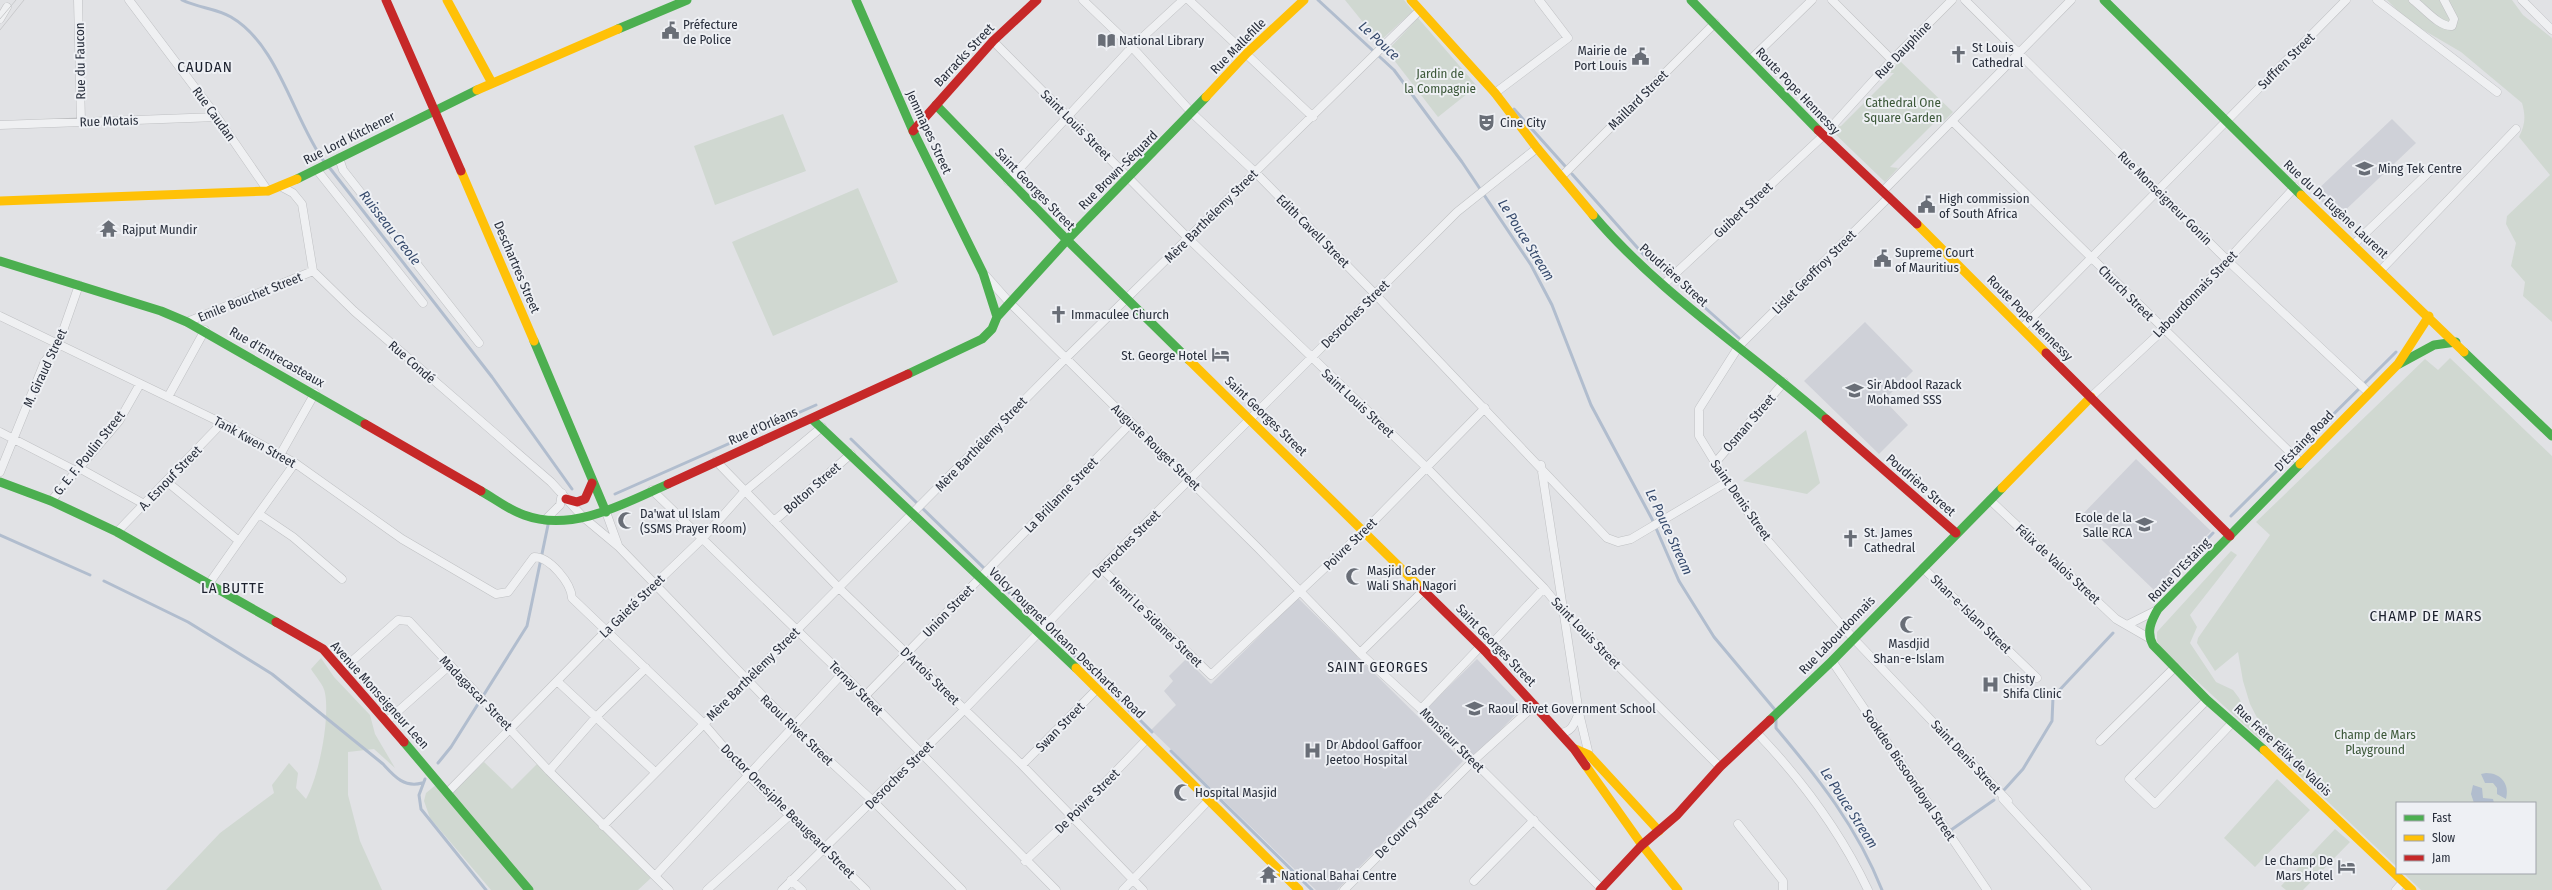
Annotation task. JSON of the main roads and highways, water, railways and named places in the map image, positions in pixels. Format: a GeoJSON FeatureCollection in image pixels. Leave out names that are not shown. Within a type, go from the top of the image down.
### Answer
{"type":"FeatureCollection","features":[{"type":"Feature","properties":{"kind":"main road","name":"Deschartres Street"},"geometry":{"type":"LineString","coordinates":[[386,0],[435,109],[527,324],[592,483],[606,512]]}},
{"type":"Feature","properties":{"kind":"main road"},"geometry":{"type":"LineString","coordinates":[[447,0],[466,35],[475,48],[492,83]]}},
{"type":"Feature","properties":{"kind":"main road","name":"Rue Lord Kitchener"},"geometry":{"type":"LineString","coordinates":[[0,201],[268,191],[321,168],[435,109],[492,83],[687,0]]}},
{"type":"Feature","properties":{"kind":"main road","name":"Jemmapes Street"},"geometry":{"type":"LineString","coordinates":[[856,0],[913,131],[983,273],[997,317]]}},
{"type":"Feature","properties":{"kind":"main road","name":"Barracks Street"},"geometry":{"type":"LineString","coordinates":[[913,131],[993,41],[1036,0]]}},
{"type":"Feature","properties":{"kind":"main road","name":"Rue Mallefille"},"geometry":{"type":"LineString","coordinates":[[1192,113],[1247,53],[1304,0]]}},
{"type":"Feature","properties":{"kind":"main road","name":"Poudrière Street"},"geometry":{"type":"LineString","coordinates":[[1411,0],[1495,93],[1537,148],[1606,230],[1663,285],[1784,382],[1956,533]]}},
{"type":"Feature","properties":{"kind":"main road","name":"Route Pope Hennessy"},"geometry":{"type":"LineString","coordinates":[[1691,0],[1715,23],[1823,136],[1886,194],[2230,536]]}},
{"type":"Feature","properties":{"kind":"main road","name":"Rue du Dr Eugène Laurent"},"geometry":{"type":"LineString","coordinates":[[2104,0],[2226,122],[2552,436]]}},
{"type":"Feature","properties":{"kind":"main road","name":"Saint Georges Street"},"geometry":{"type":"LineString","coordinates":[[936,105],[1008,181],[1067,240],[1483,649],[1574,749],[1642,845],[1678,890]]}},
{"type":"Feature","properties":{"kind":"main road","name":"Rue Brown-Séquard"},"geometry":{"type":"LineString","coordinates":[[997,317],[1067,240],[1192,113]]}},
{"type":"Feature","properties":{"kind":"main road","name":"Rue d'Entrecasteaux"},"geometry":{"type":"LineString","coordinates":[[0,261],[161,311],[205,330],[523,515]]}},
{"type":"Feature","properties":{"kind":"main road","name":"D'Estaing Road"},"geometry":{"type":"LineString","coordinates":[[2230,536],[2398,364],[2429,316]]}},
{"type":"Feature","properties":{"kind":"main road","name":"Rue d'Orléans"},"geometry":{"type":"LineString","coordinates":[[523,515],[544,521],[583,517],[606,512],[716,461],[835,409],[982,339],[992,329],[997,317]]}},
{"type":"Feature","properties":{"kind":"main road","name":"D'Estaing Road"},"geometry":{"type":"LineString","coordinates":[[2398,364],[2434,345],[2456,342]]}},
{"type":"Feature","properties":{"kind":"main road","name":"Rue Labourdonnais"},"geometry":{"type":"LineString","coordinates":[[1601,889],[1642,845],[1677,815],[1720,767],[1787,705],[1832,660],[2091,397]]}},
{"type":"Feature","properties":{"kind":"main road"},"geometry":{"type":"LineString","coordinates":[[835,409],[829,422],[831,433],[837,441]]}},
{"type":"Feature","properties":{"kind":"main road","name":"Volcy Pougnet Orleans Deschartes Road"},"geometry":{"type":"LineString","coordinates":[[812,419],[851,454],[1097,689],[1299,890]]}},
{"type":"Feature","properties":{"kind":"main road","name":"Avenue Monseigneur Leen"},"geometry":{"type":"LineString","coordinates":[[0,482],[50,501],[117,532],[323,649],[448,792],[529,890]]}},
{"type":"Feature","properties":{"kind":"main road"},"geometry":{"type":"LineString","coordinates":[[564,496],[576,502],[585,499],[592,483]]}},
{"type":"Feature","properties":{"kind":"main road","name":"Route D'Estaing"},"geometry":{"type":"LineString","coordinates":[[2149,638],[2150,624],[2158,609],[2230,536]]}},
{"type":"Feature","properties":{"kind":"main road","name":"Rue Frère Félix de Valois"},"geometry":{"type":"LineString","coordinates":[[2149,638],[2153,645],[2207,700],[2233,722],[2412,890]]}},
{"type":"Feature","properties":{"kind":"main road","name":"Saint Georges Street"},"geometry":{"type":"LineString","coordinates":[[1574,749],[1588,755],[1659,831]]}},
{"type":"Feature","properties":{"kind":"main road"},"geometry":{"type":"LineString","coordinates":[[1609,798],[1620,788]]}},
{"type":"Feature","properties":{"kind":"water"},"geometry":{"type":"Polygon","coordinates":[[[2486,773],[2496,775],[2503,780],[2507,789],[2506,799],[2497,794],[2497,788],[2493,783],[2485,783],[2481,774],[2486,773]]]}},
{"type":"Feature","properties":{"kind":"water"},"geometry":{"type":"Polygon","coordinates":[[[2473,785],[2482,788],[2483,798],[2493,799],[2494,802],[2474,802],[2471,794],[2473,785]]]}},
{"type":"Feature","properties":{"kind":"waterway","name":"Ruisseau Creole"},"geometry":{"type":"LineString","coordinates":[[182,0],[225,14],[248,30],[261,45],[273,64],[304,126],[325,163]]}},
{"type":"Feature","properties":{"kind":"waterway","name":"Le Pouce Stream"},"geometry":{"type":"LineString","coordinates":[[1318,0],[1394,70],[1462,162],[1531,265],[1552,305],[1591,405],[1652,519],[1679,581],[1714,637],[1776,711]]}},
{"type":"Feature","properties":{"kind":"waterway"},"geometry":{"type":"LineString","coordinates":[[1514,109],[1565,166]]}},
{"type":"Feature","properties":{"kind":"waterway","name":"Ruisseau Creole"},"geometry":{"type":"LineString","coordinates":[[329,167],[492,377],[572,489]]}},
{"type":"Feature","properties":{"kind":"waterway"},"geometry":{"type":"LineString","coordinates":[[1572,174],[1643,254],[1667,275]]}},
{"type":"Feature","properties":{"kind":"waterway"},"geometry":{"type":"LineString","coordinates":[[1675,281],[1739,338]]}},
{"type":"Feature","properties":{"kind":"waterway"},"geometry":{"type":"LineString","coordinates":[[2231,516],[2396,352]]}},
{"type":"Feature","properties":{"kind":"waterway"},"geometry":{"type":"LineString","coordinates":[[615,494],[816,405]]}},
{"type":"Feature","properties":{"kind":"waterway"},"geometry":{"type":"LineString","coordinates":[[851,439],[1121,701]]}},
{"type":"Feature","properties":{"kind":"waterway"},"geometry":{"type":"LineString","coordinates":[[438,763],[451,747],[527,626],[548,525]]}},
{"type":"Feature","properties":{"kind":"waterway"},"geometry":{"type":"LineString","coordinates":[[2155,593],[2213,533]]}},
{"type":"Feature","properties":{"kind":"waterway"},"geometry":{"type":"LineString","coordinates":[[0,535],[90,575]]}},
{"type":"Feature","properties":{"kind":"waterway"},"geometry":{"type":"LineString","coordinates":[[104,581],[188,622],[272,674],[383,764],[395,777],[410,784],[422,783]]}},
{"type":"Feature","properties":{"kind":"waterway"},"geometry":{"type":"LineString","coordinates":[[2004,790],[2023,769],[2052,721],[2053,697],[2113,633]]}},
{"type":"Feature","properties":{"kind":"waterway"},"geometry":{"type":"LineString","coordinates":[[1138,718],[1152,732]]}},
{"type":"Feature","properties":{"kind":"waterway","name":"Le Pouce Stream"},"geometry":{"type":"LineString","coordinates":[[1776,719],[1776,728],[1836,804],[1861,845],[1882,890]]}},
{"type":"Feature","properties":{"kind":"waterway"},"geometry":{"type":"LineString","coordinates":[[1171,751],[1312,890]]}},
{"type":"Feature","properties":{"kind":"waterway"},"geometry":{"type":"LineString","coordinates":[[425,779],[419,795],[421,809],[486,890]]}},
{"type":"Feature","properties":{"kind":"waterway"},"geometry":{"type":"LineString","coordinates":[[1951,830],[1994,800]]}},
{"type":"Feature","properties":{"kind":"tram line"},"geometry":{"type":"LineString","coordinates":[[0,19],[16,0]]}},
{"type":"Feature","properties":{"kind":"tram line"},"geometry":{"type":"LineString","coordinates":[[0,30],[24,0]]}},
{"type":"Feature","properties":{"kind":"place","name":"Préfecture de Police"},"geometry":{"type":"Point","coordinates":[670,31]}},
{"type":"Feature","properties":{"kind":"place","name":"National Library"},"geometry":{"type":"Point","coordinates":[1106,40]}},
{"type":"Feature","properties":{"kind":"place","name":"St Louis Cathedral"},"geometry":{"type":"Point","coordinates":[1959,54]}},
{"type":"Feature","properties":{"kind":"place","name":"Mairie de Port Louis"},"geometry":{"type":"Point","coordinates":[1640,57]}},
{"type":"Feature","properties":{"kind":"place","name":"Cine City"},"geometry":{"type":"Point","coordinates":[1487,122]}},
{"type":"Feature","properties":{"kind":"place","name":"Ming Tek Centre"},"geometry":{"type":"Point","coordinates":[2365,168]}},
{"type":"Feature","properties":{"kind":"place","name":"High commission of South Africa"},"geometry":{"type":"Point","coordinates":[1926,205]}},
{"type":"Feature","properties":{"kind":"place","name":"Rajput Mundir"},"geometry":{"type":"Point","coordinates":[109,229]}},
{"type":"Feature","properties":{"kind":"place","name":"Supreme Court of Mauritius"},"geometry":{"type":"Point","coordinates":[1882,259]}},
{"type":"Feature","properties":{"kind":"place","name":"Immaculee Church"},"geometry":{"type":"Point","coordinates":[1058,314]}},
{"type":"Feature","properties":{"kind":"place","name":"St. George Hotel"},"geometry":{"type":"Point","coordinates":[1220,355]}},
{"type":"Feature","properties":{"kind":"place","name":"Sir Abdool Razack Mohamed SSS"},"geometry":{"type":"Point","coordinates":[1854,391]}},
{"type":"Feature","properties":{"kind":"place","name":"Da'wat ul Islam (SSMS Prayer Room)"},"geometry":{"type":"Point","coordinates":[627,520]}},
{"type":"Feature","properties":{"kind":"place","name":"Ecole de la Salle RCA"},"geometry":{"type":"Point","coordinates":[2145,524]}},
{"type":"Feature","properties":{"kind":"place","name":"St. James Cathedral"},"geometry":{"type":"Point","coordinates":[1851,539]}},
{"type":"Feature","properties":{"kind":"place","name":"Masjid Cader Wali Shah Nagori"},"geometry":{"type":"Point","coordinates":[1354,577]}},
{"type":"Feature","properties":{"kind":"place","name":"Masdjid Shan-e-Islam"},"geometry":{"type":"Point","coordinates":[1909,624]}},
{"type":"Feature","properties":{"kind":"place","name":"Chisty Shifa Clinic"},"geometry":{"type":"Point","coordinates":[1990,685]}},
{"type":"Feature","properties":{"kind":"place","name":"Raoul Rivet Government School"},"geometry":{"type":"Point","coordinates":[1475,708]}},
{"type":"Feature","properties":{"kind":"place","name":"Dr Abdool Gaffoor Jeetoo Hospital"},"geometry":{"type":"Point","coordinates":[1313,751]}},
{"type":"Feature","properties":{"kind":"place","name":"Hospital Masjid"},"geometry":{"type":"Point","coordinates":[1182,792]}},
{"type":"Feature","properties":{"kind":"place","name":"Le Champ De Mars Hotel"},"geometry":{"type":"Point","coordinates":[2346,867]}},
{"type":"Feature","properties":{"kind":"place","name":"National Bahai Centre"},"geometry":{"type":"Point","coordinates":[1268,875]}},
{"type":"Feature","properties":{"kind":"district","name":"CAUDAN"},"geometry":{"type":"Point","coordinates":[205,67]}},
{"type":"Feature","properties":{"kind":"district","name":"LA BUTTE"},"geometry":{"type":"Point","coordinates":[233,588]}},
{"type":"Feature","properties":{"kind":"district","name":"CHAMP DE MARS"},"geometry":{"type":"Point","coordinates":[2426,616]}},
{"type":"Feature","properties":{"kind":"district","name":"SAINT GEORGES"},"geometry":{"type":"Point","coordinates":[1378,667]}},
{"type":"Feature","properties":{"kind":"water label","name":"Le Pouce"},"geometry":{"type":"Point","coordinates":[1379,41]}},
{"type":"Feature","properties":{"kind":"park label","name":"Jardin de la Compagnie"},"geometry":{"type":"Point","coordinates":[1440,80]}},
{"type":"Feature","properties":{"kind":"park label","name":"Cathedral One Square Garden"},"geometry":{"type":"Point","coordinates":[1903,110]}},
{"type":"Feature","properties":{"kind":"park label","name":"Champ de Mars Playground"},"geometry":{"type":"Point","coordinates":[2375,742]}}]}
